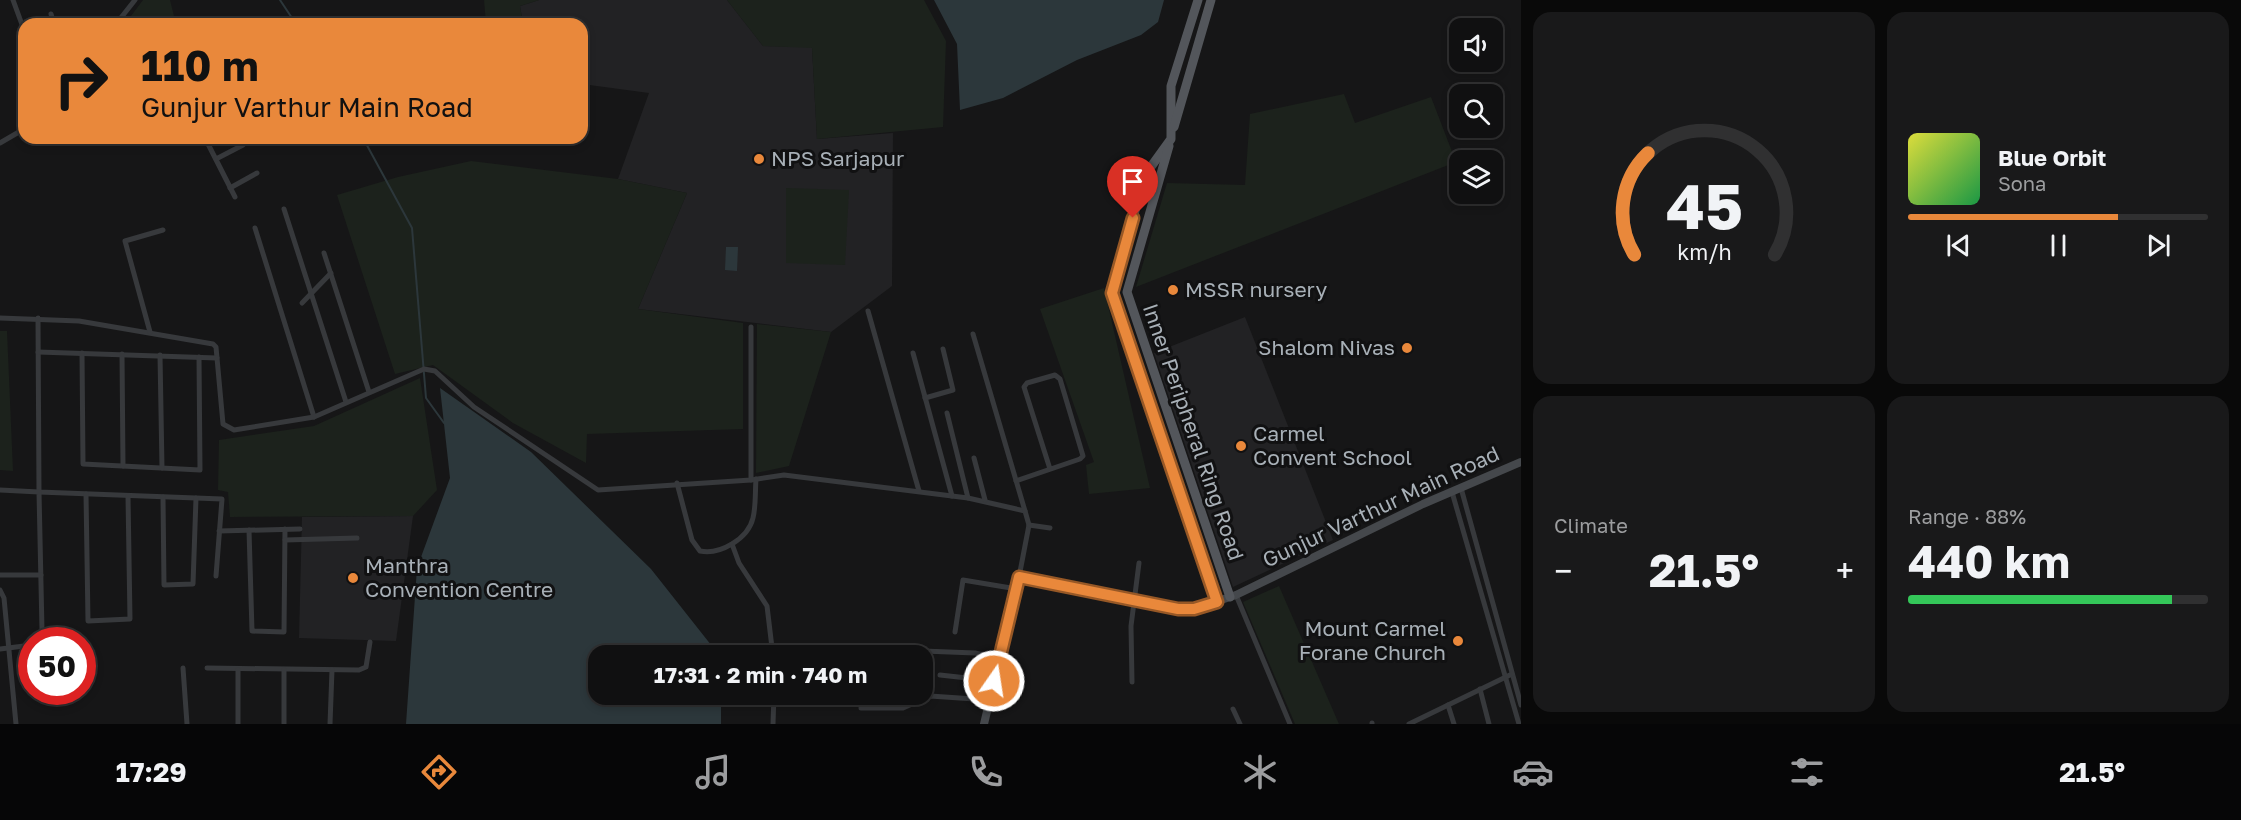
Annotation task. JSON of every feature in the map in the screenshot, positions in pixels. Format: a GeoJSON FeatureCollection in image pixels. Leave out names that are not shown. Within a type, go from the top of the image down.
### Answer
{"type":"FeatureCollection","features":[{"type":"Feature","properties":{"kind":"main road","name":"Inner Peripheral Ring Road"},"geometry":{"type":"LineString","coordinates":[[1198,0],[1171,86],[1171,139],[1145,175],[1112,293],[1217,602]]}},
{"type":"Feature","properties":{"kind":"main road","name":"Inner Peripheral Ring Road"},"geometry":{"type":"LineString","coordinates":[[1211,0],[1127,292],[1233,596]]}},
{"type":"Feature","properties":{"kind":"main road","name":"Gunjur Varthur Main Road"},"geometry":{"type":"LineString","coordinates":[[1019,577],[1178,609],[1194,609],[1233,596],[1452,492],[1521,462]]}},
{"type":"Feature","properties":{"kind":"main road"},"geometry":{"type":"LineString","coordinates":[[984,724],[988,699],[1019,577]]}},
{"type":"Feature","properties":{"kind":"street"},"geometry":{"type":"LineString","coordinates":[[13,0],[20,18]]}},
{"type":"Feature","properties":{"kind":"street"},"geometry":{"type":"LineString","coordinates":[[121,18],[135,0]]}},
{"type":"Feature","properties":{"kind":"street"},"geometry":{"type":"LineString","coordinates":[[51,14],[52,18]]}},
{"type":"Feature","properties":{"kind":"street"},"geometry":{"type":"LineString","coordinates":[[0,143],[18,132]]}},
{"type":"Feature","properties":{"kind":"street"},"geometry":{"type":"LineString","coordinates":[[208,144],[235,197]]}},
{"type":"Feature","properties":{"kind":"street"},"geometry":{"type":"LineString","coordinates":[[216,159],[243,145]]}},
{"type":"Feature","properties":{"kind":"street"},"geometry":{"type":"LineString","coordinates":[[230,188],[257,172]]}},
{"type":"Feature","properties":{"kind":"street"},"geometry":{"type":"LineString","coordinates":[[284,209],[346,402]]}},
{"type":"Feature","properties":{"kind":"street"},"geometry":{"type":"LineString","coordinates":[[255,228],[314,417]]}},
{"type":"Feature","properties":{"kind":"street"},"geometry":{"type":"LineString","coordinates":[[150,332],[125,241],[163,230]]}},
{"type":"Feature","properties":{"kind":"street"},"geometry":{"type":"LineString","coordinates":[[324,254],[369,392]]}},
{"type":"Feature","properties":{"kind":"street"},"geometry":{"type":"LineString","coordinates":[[302,303],[331,273]]}},
{"type":"Feature","properties":{"kind":"street"},"geometry":{"type":"LineString","coordinates":[[868,310],[919,491]]}},
{"type":"Feature","properties":{"kind":"street"},"geometry":{"type":"LineString","coordinates":[[0,318],[79,321],[213,344],[216,347],[223,424],[234,430],[314,417],[414,371],[424,369],[435,371],[474,407],[598,490],[677,483],[754,480],[783,475],[968,498],[1025,511]]}},
{"type":"Feature","properties":{"kind":"street"},"geometry":{"type":"LineString","coordinates":[[38,318],[42,627]]}},
{"type":"Feature","properties":{"kind":"street"},"geometry":{"type":"LineString","coordinates":[[677,483],[692,540],[700,551],[710,553],[732,544],[753,519],[751,327]]}},
{"type":"Feature","properties":{"kind":"street"},"geometry":{"type":"LineString","coordinates":[[973,334],[1029,525],[1019,577]]}},
{"type":"Feature","properties":{"kind":"street"},"geometry":{"type":"LineString","coordinates":[[925,398],[953,390],[943,349]]}},
{"type":"Feature","properties":{"kind":"street"},"geometry":{"type":"LineString","coordinates":[[38,352],[217,358]]}},
{"type":"Feature","properties":{"kind":"street"},"geometry":{"type":"LineString","coordinates":[[82,353],[83,464],[200,470],[199,357]]}},
{"type":"Feature","properties":{"kind":"street"},"geometry":{"type":"LineString","coordinates":[[913,353],[952,496]]}},
{"type":"Feature","properties":{"kind":"street"},"geometry":{"type":"LineString","coordinates":[[122,354],[123,466]]}},
{"type":"Feature","properties":{"kind":"street"},"geometry":{"type":"LineString","coordinates":[[160,355],[162,468]]}},
{"type":"Feature","properties":{"kind":"street"},"geometry":{"type":"LineString","coordinates":[[1016,481],[1080,459],[1083,453],[1060,379],[1055,375],[1028,383],[1024,387],[1050,469]]}},
{"type":"Feature","properties":{"kind":"street"},"geometry":{"type":"LineString","coordinates":[[947,414],[968,498]]}},
{"type":"Feature","properties":{"kind":"street"},"geometry":{"type":"LineString","coordinates":[[974,458],[985,501]]}},
{"type":"Feature","properties":{"kind":"street"},"geometry":{"type":"LineString","coordinates":[[1461,488],[1521,705]]}},
{"type":"Feature","properties":{"kind":"street"},"geometry":{"type":"LineString","coordinates":[[0,490],[222,499],[216,576]]}},
{"type":"Feature","properties":{"kind":"street"},"geometry":{"type":"LineString","coordinates":[[1452,492],[1518,724]]}},
{"type":"Feature","properties":{"kind":"street"},"geometry":{"type":"LineString","coordinates":[[86,494],[88,621],[130,619],[128,496]]}},
{"type":"Feature","properties":{"kind":"street"},"geometry":{"type":"LineString","coordinates":[[163,497],[164,585],[187,586],[193,584],[196,498]]}},
{"type":"Feature","properties":{"kind":"street"},"geometry":{"type":"LineString","coordinates":[[1029,525],[1050,528]]}},
{"type":"Feature","properties":{"kind":"street"},"geometry":{"type":"LineString","coordinates":[[249,530],[252,631],[284,632],[285,529]]}},
{"type":"Feature","properties":{"kind":"street"},"geometry":{"type":"LineString","coordinates":[[219,531],[300,529]]}},
{"type":"Feature","properties":{"kind":"street"},"geometry":{"type":"LineString","coordinates":[[285,540],[357,538]]}},
{"type":"Feature","properties":{"kind":"street"},"geometry":{"type":"LineString","coordinates":[[732,544],[739,562],[767,606],[772,645]]}},
{"type":"Feature","properties":{"kind":"street"},"geometry":{"type":"LineString","coordinates":[[1132,682],[1131,626],[1139,563]]}},
{"type":"Feature","properties":{"kind":"street"},"geometry":{"type":"LineString","coordinates":[[0,575],[41,575]]}},
{"type":"Feature","properties":{"kind":"street"},"geometry":{"type":"LineString","coordinates":[[955,632],[963,580],[1017,589]]}},
{"type":"Feature","properties":{"kind":"street"},"geometry":{"type":"LineString","coordinates":[[0,590],[4,598],[16,724]]}},
{"type":"Feature","properties":{"kind":"street"},"geometry":{"type":"LineString","coordinates":[[1233,596],[1290,724]]}},
{"type":"Feature","properties":{"kind":"street"},"geometry":{"type":"LineString","coordinates":[[207,669],[359,670],[366,667],[370,642]]}},
{"type":"Feature","properties":{"kind":"street"},"geometry":{"type":"LineString","coordinates":[[0,650],[18,647]]}},
{"type":"Feature","properties":{"kind":"street"},"geometry":{"type":"LineString","coordinates":[[933,653],[975,653],[998,658]]}},
{"type":"Feature","properties":{"kind":"street"},"geometry":{"type":"LineString","coordinates":[[183,668],[187,724]]}},
{"type":"Feature","properties":{"kind":"street"},"geometry":{"type":"LineString","coordinates":[[238,670],[238,724]]}},
{"type":"Feature","properties":{"kind":"street"},"geometry":{"type":"LineString","coordinates":[[284,670],[284,724]]}},
{"type":"Feature","properties":{"kind":"street"},"geometry":{"type":"LineString","coordinates":[[330,724],[332,670]]}},
{"type":"Feature","properties":{"kind":"street"},"geometry":{"type":"LineString","coordinates":[[1412,723],[1512,674]]}},
{"type":"Feature","properties":{"kind":"street"},"geometry":{"type":"LineString","coordinates":[[940,675],[994,681]]}},
{"type":"Feature","properties":{"kind":"street"},"geometry":{"type":"LineString","coordinates":[[1480,689],[1489,724]]}},
{"type":"Feature","properties":{"kind":"street"},"geometry":{"type":"LineString","coordinates":[[861,708],[903,708],[930,696],[988,699]]}},
{"type":"Feature","properties":{"kind":"street"},"geometry":{"type":"LineString","coordinates":[[772,724],[773,705]]}},
{"type":"Feature","properties":{"kind":"street"},"geometry":{"type":"LineString","coordinates":[[1448,705],[1454,724]]}},
{"type":"Feature","properties":{"kind":"street"},"geometry":{"type":"LineString","coordinates":[[1233,709],[1240,724]]}},
{"type":"Feature","properties":{"kind":"shaded area"},"geometry":{"type":"Polygon","coordinates":[[[143,0],[170,0],[174,18],[130,18],[143,0]]]}},
{"type":"Feature","properties":{"kind":"shaded area"},"geometry":{"type":"Polygon","coordinates":[[[484,0],[539,0],[520,6],[522,18],[486,18],[484,0]]]}},
{"type":"Feature","properties":{"kind":"shaded area","name":"NPS Sarjapur"},"geometry":{"type":"Polygon","coordinates":[[[539,0],[727,0],[763,46],[812,47],[817,139],[893,133],[892,286],[831,332],[638,309],[687,193],[618,179],[649,93],[588,85],[588,18],[522,18],[520,6],[539,0]]]}},
{"type":"Feature","properties":{"kind":"shaded area"},"geometry":{"type":"Polygon","coordinates":[[[727,0],[924,0],[946,41],[943,127],[817,139],[812,48],[763,46],[727,0]]]}},
{"type":"Feature","properties":{"kind":"shaded area"},"geometry":{"type":"Polygon","coordinates":[[[934,0],[1164,0],[1158,22],[1141,35],[1077,60],[1003,98],[960,110],[957,44],[934,0]]]}},
{"type":"Feature","properties":{"kind":"shaded area"},"geometry":{"type":"Polygon","coordinates":[[[1344,94],[1355,123],[1431,97],[1451,150],[1449,150],[1449,165],[1136,287],[1167,183],[1245,185],[1250,114],[1344,94]]]}},
{"type":"Feature","properties":{"kind":"shaded area"},"geometry":{"type":"Polygon","coordinates":[[[471,161],[618,179],[687,193],[638,309],[743,323],[743,429],[587,434],[586,463],[513,423],[433,365],[395,374],[337,195],[398,177],[471,161]]]}},
{"type":"Feature","properties":{"kind":"shaded area"},"geometry":{"type":"Polygon","coordinates":[[[786,188],[849,190],[845,265],[786,263],[786,188]]]}},
{"type":"Feature","properties":{"kind":"shaded area"},"geometry":{"type":"Polygon","coordinates":[[[726,247],[738,247],[737,271],[725,270],[726,247]]]}},
{"type":"Feature","properties":{"kind":"shaded area"},"geometry":{"type":"Polygon","coordinates":[[[1104,288],[1150,488],[1089,494],[1086,465],[1094,462],[1040,309],[1104,288]]]}},
{"type":"Feature","properties":{"kind":"shaded area","name":"Carmel Convent School"},"geometry":{"type":"Polygon","coordinates":[[[1245,317],[1333,540],[1233,587],[1154,353],[1245,317]]]}},
{"type":"Feature","properties":{"kind":"shaded area"},"geometry":{"type":"Polygon","coordinates":[[[757,324],[831,332],[789,466],[756,473],[757,324]]]}},
{"type":"Feature","properties":{"kind":"shaded area"},"geometry":{"type":"Polygon","coordinates":[[[0,331],[7,331],[13,471],[0,470],[0,331]]]}},
{"type":"Feature","properties":{"kind":"shaded area"},"geometry":{"type":"Polygon","coordinates":[[[420,378],[437,490],[413,516],[230,517],[228,492],[218,490],[219,440],[314,426],[420,378]]]}},
{"type":"Feature","properties":{"kind":"shaded area"},"geometry":{"type":"Polygon","coordinates":[[[440,388],[531,452],[651,569],[711,645],[588,645],[588,705],[721,705],[721,724],[406,724],[417,568],[450,478],[440,388]]]}},
{"type":"Feature","properties":{"kind":"shaded area","name":"Manthra Convention Centre"},"geometry":{"type":"Polygon","coordinates":[[[413,516],[396,641],[299,638],[302,517],[413,516]]]}},
{"type":"Feature","properties":{"kind":"shaded area"},"geometry":{"type":"Polygon","coordinates":[[[1279,586],[1339,724],[1295,724],[1243,602],[1279,586]]]}},
{"type":"Feature","properties":{"kind":"waterway"},"geometry":{"type":"LineString","coordinates":[[280,0],[292,18]]}},
{"type":"Feature","properties":{"kind":"waterway"},"geometry":{"type":"LineString","coordinates":[[366,144],[412,228],[426,398],[444,423]]}},
{"type":"Feature","properties":{"kind":"place","name":"NPS Sarjapur"},"geometry":{"type":"Point","coordinates":[759,159]}},
{"type":"Feature","properties":{"kind":"place","name":"MSSR nursery"},"geometry":{"type":"Point","coordinates":[1173,290]}},
{"type":"Feature","properties":{"kind":"place","name":"Shalom Nivas"},"geometry":{"type":"Point","coordinates":[1407,348]}},
{"type":"Feature","properties":{"kind":"place","name":"Carmel Convent School"},"geometry":{"type":"Point","coordinates":[1241,446]}},
{"type":"Feature","properties":{"kind":"place","name":"Manthra Convention Centre"},"geometry":{"type":"Point","coordinates":[353,578]}},
{"type":"Feature","properties":{"kind":"place","name":"Mount Carmel Forane Church"},"geometry":{"type":"Point","coordinates":[1458,641]}},
{"type":"Feature","properties":{"kind":"route"},"geometry":{"type":"LineString","coordinates":[[994,681],[1019,577],[1178,609],[1194,609],[1217,602],[1112,293],[1133,218]]}}]}
